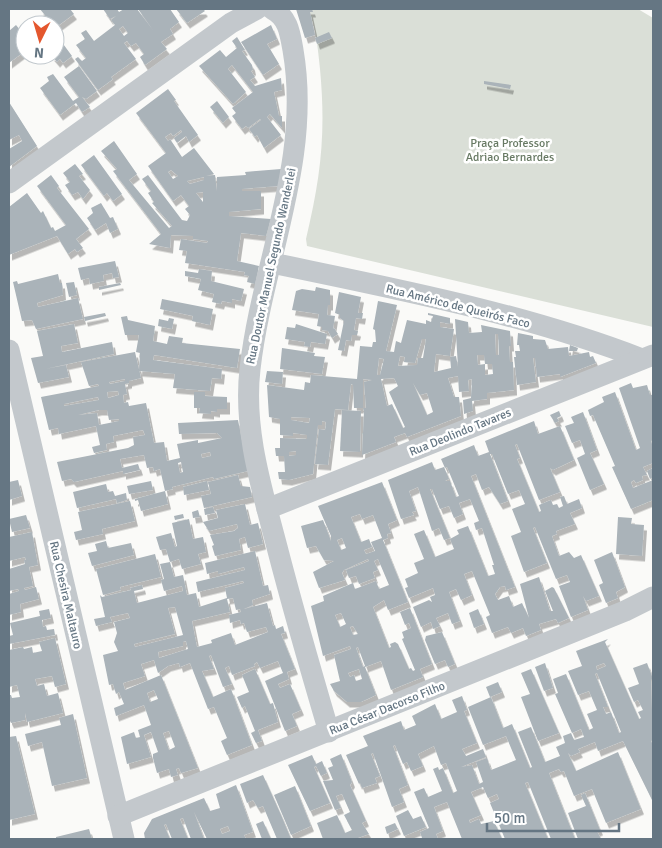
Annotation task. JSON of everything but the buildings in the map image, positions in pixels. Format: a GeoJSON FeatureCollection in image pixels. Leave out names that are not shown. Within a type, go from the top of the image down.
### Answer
{"type":"FeatureCollection","features":[{"type":"Feature","properties":{"kind":"street"},"geometry":{"type":"LineString","coordinates":[[9,183],[231,23],[257,9]]}},
{"type":"Feature","properties":{"kind":"street","name":"Rua Doutor Manuel Segundo Wanderlei"},"geometry":{"type":"LineString","coordinates":[[272,9],[281,14],[290,31],[295,65],[297,113],[294,158],[250,369],[248,412],[254,454],[267,509],[329,732]]}},
{"type":"Feature","properties":{"kind":"street","name":"Rua Américo de Queirós Faco"},"geometry":{"type":"LineString","coordinates":[[272,263],[445,301],[523,321],[647,357]]}},
{"type":"Feature","properties":{"kind":"street","name":"Rua Chesira Maltauro"},"geometry":{"type":"LineString","coordinates":[[9,350],[124,839]]}},
{"type":"Feature","properties":{"kind":"street","name":"Rua Deolindo Tavares"},"geometry":{"type":"LineString","coordinates":[[267,509],[647,357]]}},
{"type":"Feature","properties":{"kind":"street","name":"Rua César Dacorso Filho"},"geometry":{"type":"LineString","coordinates":[[118,816],[626,611],[653,597]]}},
{"type":"Feature","properties":{"kind":"green space","name":"Praça Professor Adriao Bernardes"},"geometry":{"type":"Polygon","coordinates":[[[308,9],[638,9],[653,18],[653,327],[307,246],[306,239],[319,174],[322,134],[320,69],[313,23],[308,9]]]}}]}
